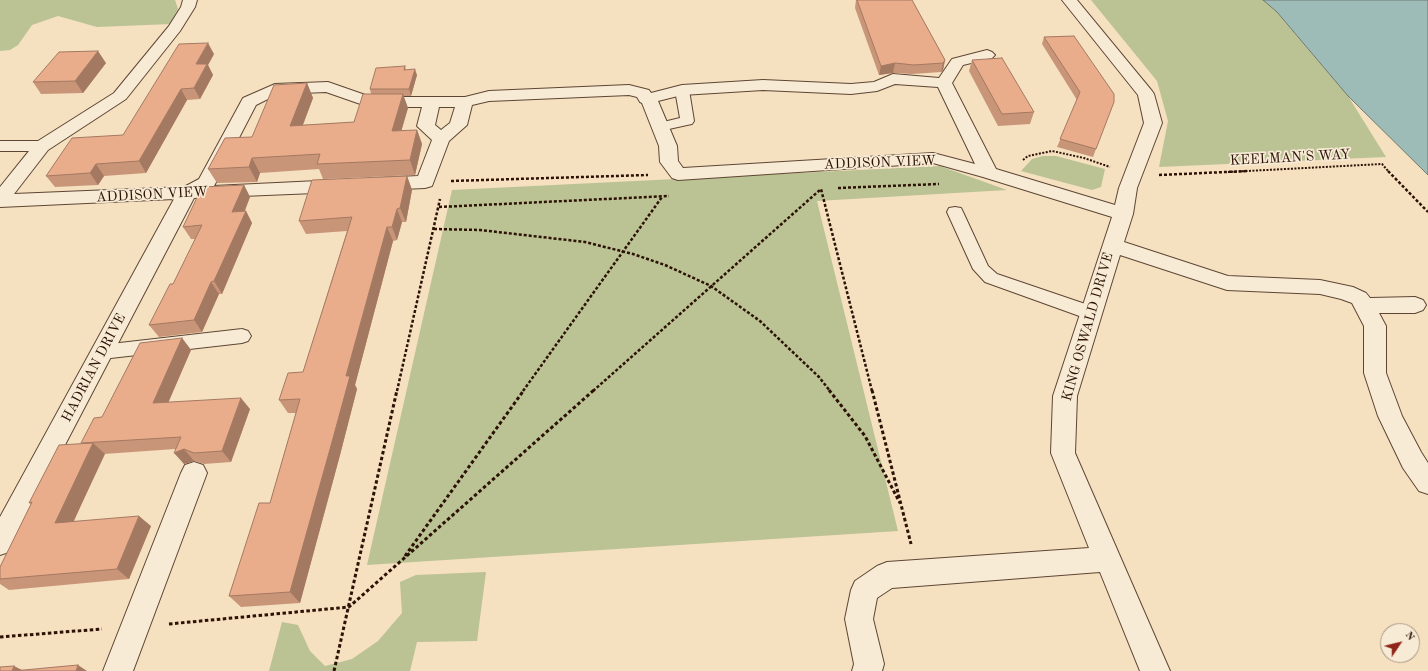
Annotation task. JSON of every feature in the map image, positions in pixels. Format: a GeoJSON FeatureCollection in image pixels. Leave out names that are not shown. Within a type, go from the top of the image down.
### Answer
{"type":"FeatureCollection","features":[{"type":"Feature","properties":{"kind":"street"},"geometry":{"type":"LineString","coordinates":[[0,201],[42,146],[120,96],[175,28],[188,7],[190,0]]}},
{"type":"Feature","properties":{"kind":"street","name":"KING OSWALD DRIVE"},"geometry":{"type":"LineString","coordinates":[[1069,0],[1146,94],[1153,124],[1132,176],[1123,214],[1112,245],[1066,396],[1063,453],[1154,671]]}},
{"type":"Feature","properties":{"kind":"street"},"geometry":{"type":"LineString","coordinates":[[944,83],[951,70],[958,62],[987,55]]}},
{"type":"Feature","properties":{"kind":"street"},"geometry":{"type":"LineString","coordinates":[[646,99],[682,90],[763,85],[851,89],[877,86],[893,79],[944,83]]}},
{"type":"Feature","properties":{"kind":"street"},"geometry":{"type":"LineString","coordinates":[[944,83],[989,173]]}},
{"type":"Feature","properties":{"kind":"street"},"geometry":{"type":"LineString","coordinates":[[187,193],[206,183],[249,102],[276,89],[328,87],[369,102],[465,102],[489,96],[629,90],[643,93],[646,99],[650,102],[668,146],[669,162],[678,174]]}},
{"type":"Feature","properties":{"kind":"street"},"geometry":{"type":"LineString","coordinates":[[432,102],[426,126],[441,139]]}},
{"type":"Feature","properties":{"kind":"street"},"geometry":{"type":"LineString","coordinates":[[425,182],[441,139],[458,125],[465,102]]}},
{"type":"Feature","properties":{"kind":"street"},"geometry":{"type":"LineString","coordinates":[[0,146],[42,146]]}},
{"type":"Feature","properties":{"kind":"street","name":"ADDISON VIEW"},"geometry":{"type":"LineString","coordinates":[[678,174],[933,158],[989,173],[1123,214]]}},
{"type":"Feature","properties":{"kind":"street","name":"ADDISON VIEW"},"geometry":{"type":"LineString","coordinates":[[0,201],[425,182]]}},
{"type":"Feature","properties":{"kind":"street","name":"HADRIAN DRIVE"},"geometry":{"type":"LineString","coordinates":[[0,543],[187,193]]}},
{"type":"Feature","properties":{"kind":"street"},"geometry":{"type":"LineString","coordinates":[[1112,245],[1227,283],[1320,286],[1346,292],[1359,298],[1375,326],[1375,373],[1390,416],[1412,460],[1428,483]]}},
{"type":"Feature","properties":{"kind":"street"},"geometry":{"type":"LineString","coordinates":[[1364,306],[1415,305]]}},
{"type":"Feature","properties":{"kind":"street"},"geometry":{"type":"LineString","coordinates":[[118,671],[194,473]]}},
{"type":"Feature","properties":{"kind":"street"},"geometry":{"type":"LineString","coordinates":[[866,671],[869,664],[859,620],[865,590],[887,575],[1107,559]]}},
{"type":"Feature","properties":{"kind":"lane"},"geometry":{"type":"LineString","coordinates":[[660,127],[687,121],[682,90]]}},
{"type":"Feature","properties":{"kind":"lane"},"geometry":{"type":"LineString","coordinates":[[955,212],[981,269],[991,278],[1091,313]]}},
{"type":"Feature","properties":{"kind":"lane"},"geometry":{"type":"LineString","coordinates":[[102,352],[242,336]]}},
{"type":"Feature","properties":{"kind":"path","name":"KEELMAN'S WAY"},"geometry":{"type":"LineString","coordinates":[[1132,176],[1382,164],[1428,212]]}},
{"type":"Feature","properties":{"kind":"path"},"geometry":{"type":"LineString","coordinates":[[425,182],[678,174]]}},
{"type":"Feature","properties":{"kind":"path"},"geometry":{"type":"LineString","coordinates":[[403,560],[678,174]]}},
{"type":"Feature","properties":{"kind":"path"},"geometry":{"type":"LineString","coordinates":[[334,671],[444,181]]}},
{"type":"Feature","properties":{"kind":"path"},"geometry":{"type":"LineString","coordinates":[[0,637],[134,627],[349,607],[820,189],[919,573]]}},
{"type":"Feature","properties":{"kind":"path"},"geometry":{"type":"LineString","coordinates":[[434,229],[480,230],[536,235],[586,242],[623,251],[665,265],[711,286],[760,321],[819,377],[865,436],[902,506]]}},
{"type":"Feature","properties":{"kind":"green space"},"geometry":{"type":"Polygon","coordinates":[[[0,0],[175,0],[178,9],[171,24],[97,27],[58,16],[32,25],[18,45],[10,50],[0,51],[0,0]]]}},
{"type":"Feature","properties":{"kind":"green space"},"geometry":{"type":"Polygon","coordinates":[[[1091,0],[1263,0],[1277,12],[1348,96],[1386,157],[1159,167],[1168,121],[1157,81],[1091,0]]]}},
{"type":"Feature","properties":{"kind":"green space"},"geometry":{"type":"Polygon","coordinates":[[[1043,156],[1056,156],[1105,169],[1101,187],[1092,190],[1021,171],[1032,159],[1043,156]]]}},
{"type":"Feature","properties":{"kind":"green space"},"geometry":{"type":"Polygon","coordinates":[[[940,166],[1007,190],[817,201],[898,531],[367,565],[452,190],[940,166]]]}},
{"type":"Feature","properties":{"kind":"green space"},"geometry":{"type":"Polygon","coordinates":[[[486,572],[477,641],[417,642],[410,671],[269,671],[282,622],[298,625],[310,651],[325,666],[352,659],[378,641],[402,613],[400,582],[416,575],[486,572]]]}},
{"type":"Feature","properties":{"kind":"water"},"geometry":{"type":"Polygon","coordinates":[[[1263,0],[1428,0],[1428,175],[1348,96],[1277,12],[1263,0]]]}},
{"type":"Feature","properties":{"kind":"building"},"geometry":{"type":"Polygon","coordinates":[[[857,0],[912,0],[945,60],[943,63],[914,65],[895,63],[881,66],[857,0]]]}},
{"type":"Feature","properties":{"kind":"building"},"geometry":{"type":"Polygon","coordinates":[[[1074,36],[1114,94],[1114,102],[1096,149],[1060,139],[1080,92],[1044,37],[1074,36]]]}},
{"type":"Feature","properties":{"kind":"building"},"geometry":{"type":"Polygon","coordinates":[[[208,43],[196,64],[207,64],[194,88],[181,89],[139,161],[96,164],[90,173],[46,176],[72,138],[123,135],[179,44],[208,43]]]}},
{"type":"Feature","properties":{"kind":"building"},"geometry":{"type":"Polygon","coordinates":[[[98,51],[75,81],[33,82],[59,52],[98,51]]]}},
{"type":"Feature","properties":{"kind":"building"},"geometry":{"type":"Polygon","coordinates":[[[1002,58],[1034,112],[1002,114],[972,60],[1002,58]]]}},
{"type":"Feature","properties":{"kind":"building"},"geometry":{"type":"Polygon","coordinates":[[[405,66],[404,70],[415,69],[409,89],[370,89],[376,68],[405,66]]]}},
{"type":"Feature","properties":{"kind":"building"},"geometry":{"type":"Polygon","coordinates":[[[307,83],[290,126],[354,122],[363,94],[403,94],[392,131],[417,130],[410,160],[317,164],[320,154],[252,158],[249,167],[208,169],[225,138],[252,137],[274,85],[307,83]]]}},
{"type":"Feature","properties":{"kind":"building"},"geometry":{"type":"Polygon","coordinates":[[[407,176],[400,208],[397,209],[392,227],[387,227],[346,376],[350,376],[290,592],[229,596],[259,503],[270,503],[300,399],[279,400],[288,373],[303,372],[352,217],[299,221],[312,180],[407,176]]]}},
{"type":"Feature","properties":{"kind":"building"},"geometry":{"type":"Polygon","coordinates":[[[244,185],[232,212],[246,211],[214,281],[211,282],[194,320],[149,325],[170,284],[173,284],[202,225],[183,227],[202,187],[244,185]]]}},
{"type":"Feature","properties":{"kind":"building"},"geometry":{"type":"Polygon","coordinates":[[[182,338],[153,403],[241,398],[222,451],[194,453],[184,449],[174,453],[181,437],[81,443],[94,418],[102,417],[140,343],[182,338]]]}},
{"type":"Feature","properties":{"kind":"building"},"geometry":{"type":"Polygon","coordinates":[[[93,443],[55,523],[139,516],[117,569],[0,579],[0,567],[32,502],[29,503],[59,445],[93,443]]]}},
{"type":"Feature","properties":{"kind":"building"},"geometry":{"type":"Polygon","coordinates":[[[78,665],[76,671],[13,671],[78,665]]]}},
{"type":"Feature","properties":{"kind":"building"},"geometry":{"type":"Polygon","coordinates":[[[14,666],[12,671],[0,671],[0,667],[14,666]]]}}]}
